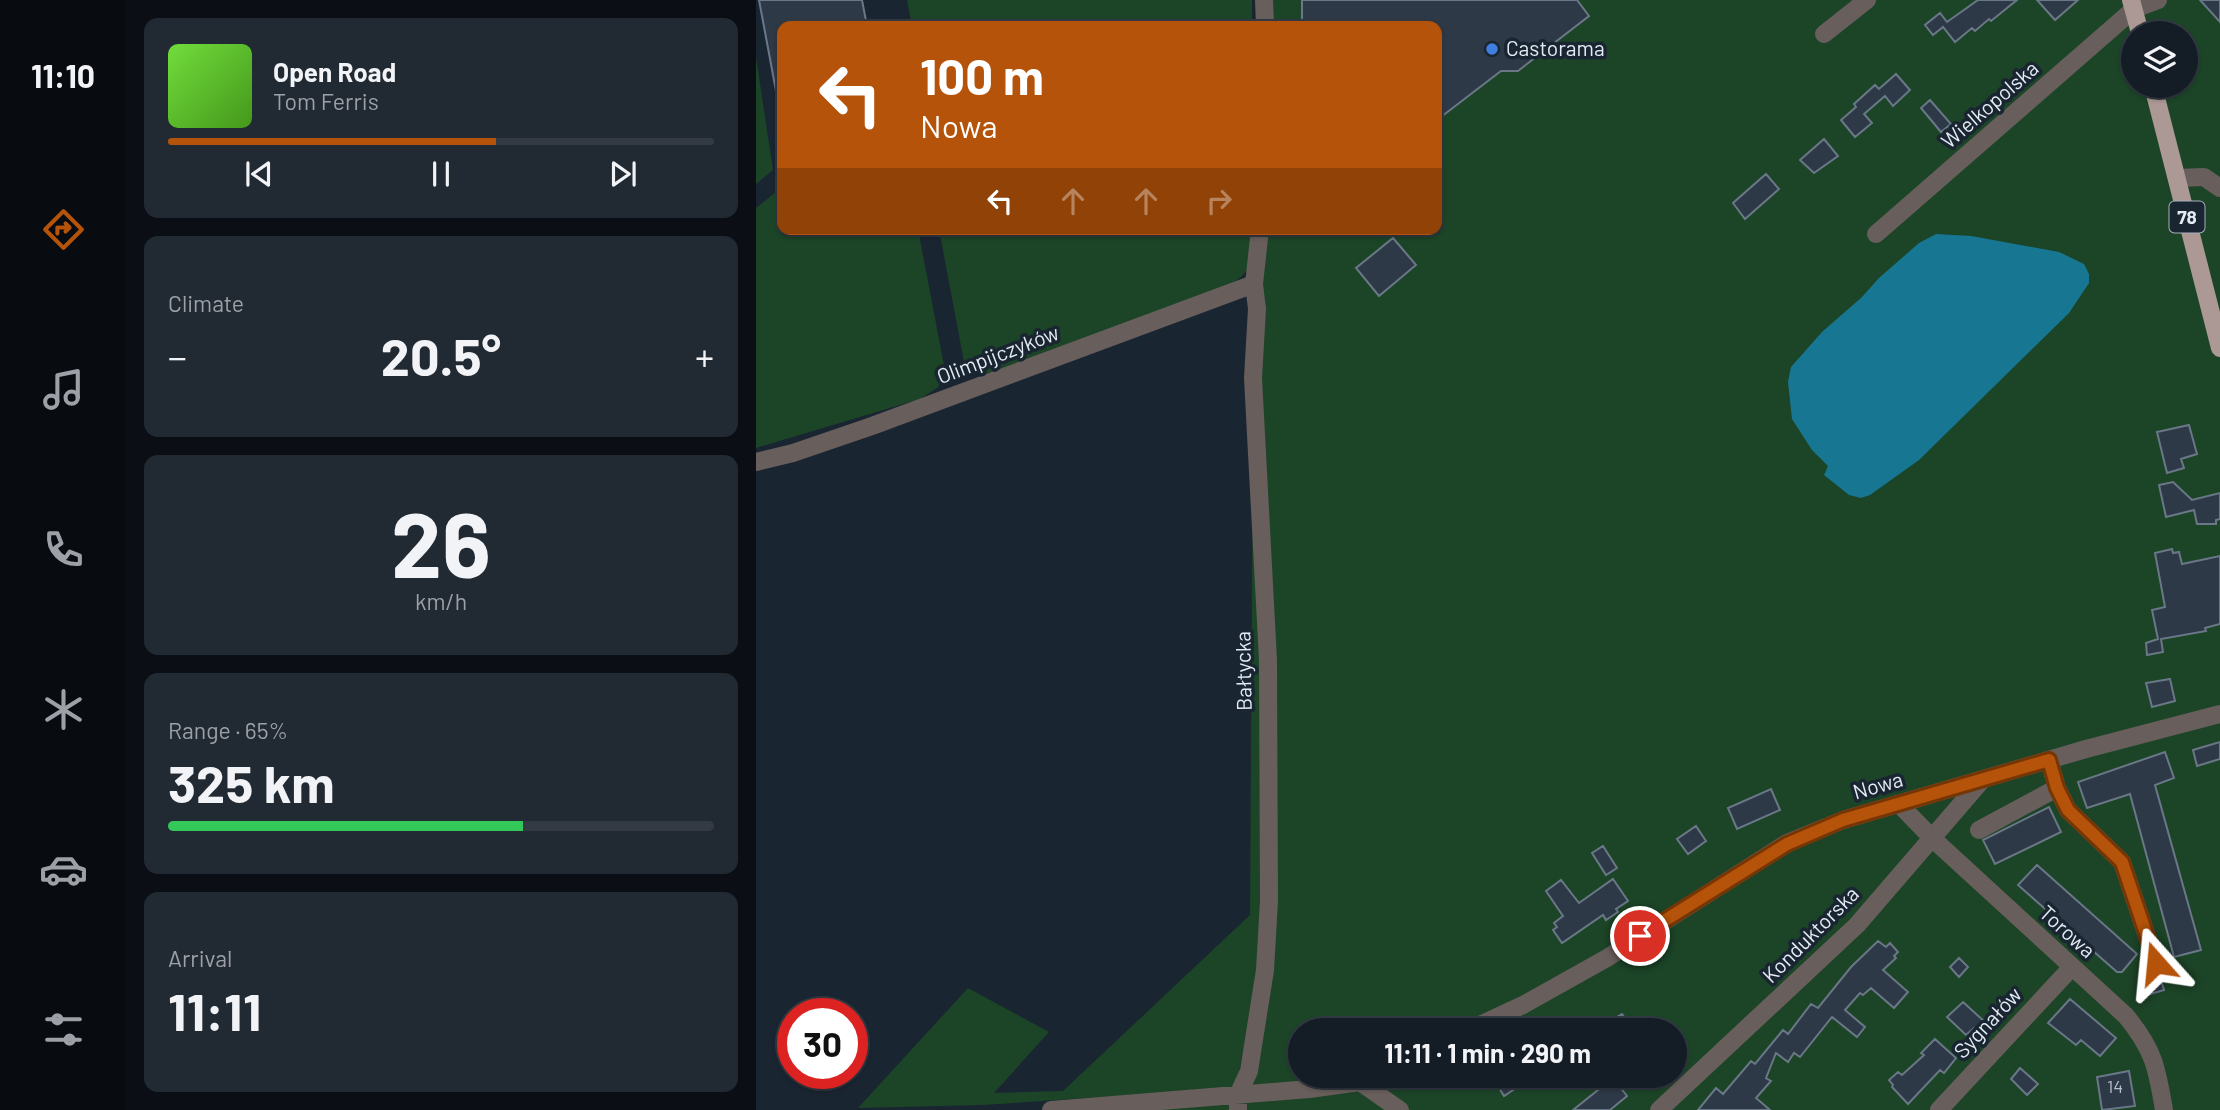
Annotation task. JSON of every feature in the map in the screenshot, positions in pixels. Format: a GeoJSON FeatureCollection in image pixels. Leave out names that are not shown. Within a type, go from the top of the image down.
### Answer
{"type":"FeatureCollection","features":[{"type":"Feature","properties":{"kind":"main road","name":"78"},"geometry":{"type":"LineString","coordinates":[[2156,98],[2220,348]]}},
{"type":"Feature","properties":{"kind":"street"},"geometry":{"type":"LineString","coordinates":[[1264,0],[1265,21]]}},
{"type":"Feature","properties":{"kind":"street"},"geometry":{"type":"LineString","coordinates":[[1824,34],[1867,0]]}},
{"type":"Feature","properties":{"kind":"street"},"geometry":{"type":"LineString","coordinates":[[2133,5],[2158,0]]}},
{"type":"Feature","properties":{"kind":"street","name":"Wielkopolska"},"geometry":{"type":"LineString","coordinates":[[1876,234],[2133,5]]}},
{"type":"Feature","properties":{"kind":"street"},"geometry":{"type":"LineString","coordinates":[[2177,178],[2204,177],[2218,182]]}},
{"type":"Feature","properties":{"kind":"street","name":"Bałtycka"},"geometry":{"type":"LineString","coordinates":[[1238,1102],[1251,1061],[1265,970],[1269,901],[1268,660],[1253,393],[1257,309],[1254,284],[1259,235]]}},
{"type":"Feature","properties":{"kind":"street","name":"Olimpijczyków"},"geometry":{"type":"LineString","coordinates":[[756,462],[793,453],[872,426],[1254,284]]}},
{"type":"Feature","properties":{"kind":"street","name":"Nowa"},"geometry":{"type":"LineString","coordinates":[[1495,1018],[1608,958],[1787,844],[1843,820],[2220,714]]}},
{"type":"Feature","properties":{"kind":"street"},"geometry":{"type":"LineString","coordinates":[[2049,760],[2057,788],[2068,810],[2122,862],[2156,963]]}},
{"type":"Feature","properties":{"kind":"street","name":"Konduktorska"},"geometry":{"type":"LineString","coordinates":[[1659,1110],[1857,925],[1982,780]]}},
{"type":"Feature","properties":{"kind":"street"},"geometry":{"type":"LineString","coordinates":[[1979,831],[2057,788]]}},
{"type":"Feature","properties":{"kind":"street","name":"Torowa"},"geometry":{"type":"LineString","coordinates":[[1899,804],[1933,839],[2126,1016],[2142,1035],[2156,1065],[2164,1110]]}},
{"type":"Feature","properties":{"kind":"street","name":"Sygnałów"},"geometry":{"type":"LineString","coordinates":[[1939,1110],[2071,967]]}},
{"type":"Feature","properties":{"kind":"street"},"geometry":{"type":"LineString","coordinates":[[1051,1110],[1238,1102],[1316,1088]]}},
{"type":"Feature","properties":{"kind":"street"},"geometry":{"type":"LineString","coordinates":[[1376,1088],[1400,1110]]}},
{"type":"Feature","properties":{"kind":"green space"},"geometry":{"type":"Polygon","coordinates":[[[907,0],[1252,0],[1252,21],[911,21],[907,0]]]}},
{"type":"Feature","properties":{"kind":"green space"},"geometry":{"type":"Polygon","coordinates":[[[1256,0],[2220,0],[2220,1110],[1132,1110],[1249,1099],[1249,1021],[1236,1088],[983,1105],[858,1108],[968,988],[1049,1032],[994,1093],[1063,1091],[1250,915],[1253,413],[1258,235],[1442,235],[1442,21],[1256,21],[1256,0]]]}},
{"type":"Feature","properties":{"kind":"green space"},"geometry":{"type":"Polygon","coordinates":[[[756,57],[773,170],[756,184],[756,57]]]}},
{"type":"Feature","properties":{"kind":"green space"},"geometry":{"type":"Polygon","coordinates":[[[777,191],[777,235],[919,235],[946,376],[937,388],[920,399],[756,448],[756,208],[777,191]]]}},
{"type":"Feature","properties":{"kind":"green space"},"geometry":{"type":"Polygon","coordinates":[[[940,235],[1253,235],[1248,267],[1245,273],[1232,283],[992,376],[972,370],[964,362],[940,235]]]}},
{"type":"Feature","properties":{"kind":"water"},"geometry":{"type":"Polygon","coordinates":[[[1936,234],[1971,236],[2059,252],[2084,264],[2089,274],[2089,283],[2069,313],[1919,460],[1870,495],[1861,498],[1849,495],[1824,475],[1828,466],[1812,450],[1792,419],[1788,382],[1791,367],[1822,332],[1862,297],[1879,278],[1919,243],[1936,234]]]}},
{"type":"Feature","properties":{"kind":"building"},"geometry":{"type":"Polygon","coordinates":[[[759,0],[862,0],[866,21],[777,21],[776,91],[759,0]]]}},
{"type":"Feature","properties":{"kind":"building","name":"Castorama"},"geometry":{"type":"Polygon","coordinates":[[[1302,0],[1577,0],[1589,16],[1518,71],[1501,71],[1442,116],[1442,21],[1302,21],[1302,0]]]}},
{"type":"Feature","properties":{"kind":"building"},"geometry":{"type":"Polygon","coordinates":[[[1978,0],[2017,0],[1991,21],[1989,19],[1975,31],[1972,28],[1955,42],[1943,27],[1933,35],[1925,25],[1940,13],[1947,22],[1978,0]]]}},
{"type":"Feature","properties":{"kind":"building"},"geometry":{"type":"Polygon","coordinates":[[[2037,0],[2078,0],[2055,20],[2037,0]]]}},
{"type":"Feature","properties":{"kind":"building"},"geometry":{"type":"Polygon","coordinates":[[[2200,0],[2220,0],[2220,22],[2200,0]]]}},
{"type":"Feature","properties":{"kind":"building"},"geometry":{"type":"Polygon","coordinates":[[[1896,74],[1910,90],[1893,106],[1885,96],[1864,114],[1872,123],[1855,137],[1841,120],[1875,85],[1879,89],[1896,74]]]}},
{"type":"Feature","properties":{"kind":"building"},"geometry":{"type":"Polygon","coordinates":[[[1930,100],[1951,124],[1941,132],[1921,108],[1930,100]]]}},
{"type":"Feature","properties":{"kind":"building"},"geometry":{"type":"Polygon","coordinates":[[[1824,139],[1838,156],[1814,173],[1800,160],[1824,139]]]}},
{"type":"Feature","properties":{"kind":"building"},"geometry":{"type":"Polygon","coordinates":[[[1766,174],[1779,189],[1745,219],[1733,203],[1766,174]]]}},
{"type":"Feature","properties":{"kind":"building"},"geometry":{"type":"Polygon","coordinates":[[[1393,238],[1416,265],[1379,296],[1356,268],[1393,238]]]}},
{"type":"Feature","properties":{"kind":"building"},"geometry":{"type":"Polygon","coordinates":[[[2189,425],[2197,454],[2181,459],[2184,468],[2167,473],[2157,432],[2189,425]]]}},
{"type":"Feature","properties":{"kind":"building"},"geometry":{"type":"Polygon","coordinates":[[[2173,482],[2192,500],[2220,493],[2220,519],[2216,520],[2216,524],[2197,524],[2194,510],[2166,517],[2159,485],[2173,482]]]}},
{"type":"Feature","properties":{"kind":"building"},"geometry":{"type":"Polygon","coordinates":[[[2172,549],[2173,553],[2179,552],[2182,564],[2220,556],[2220,624],[2205,628],[2206,631],[2161,639],[2163,652],[2147,655],[2146,643],[2158,639],[2152,610],[2165,607],[2155,553],[2172,549]]]}},
{"type":"Feature","properties":{"kind":"building"},"geometry":{"type":"Polygon","coordinates":[[[2170,679],[2175,701],[2152,707],[2146,683],[2170,679]]]}},
{"type":"Feature","properties":{"kind":"building"},"geometry":{"type":"Polygon","coordinates":[[[2220,742],[2220,759],[2197,766],[2193,750],[2220,742]]]}},
{"type":"Feature","properties":{"kind":"building"},"geometry":{"type":"Polygon","coordinates":[[[2165,752],[2174,778],[2155,785],[2201,950],[2174,957],[2130,794],[2087,808],[2078,782],[2165,752]]]}},
{"type":"Feature","properties":{"kind":"building"},"geometry":{"type":"Polygon","coordinates":[[[1771,789],[1780,810],[1737,829],[1728,808],[1771,789]]]}},
{"type":"Feature","properties":{"kind":"building"},"geometry":{"type":"Polygon","coordinates":[[[2049,807],[2061,832],[1995,864],[1983,840],[2049,807]]]}},
{"type":"Feature","properties":{"kind":"building"},"geometry":{"type":"Polygon","coordinates":[[[1696,826],[1706,841],[1688,854],[1677,839],[1696,826]]]}},
{"type":"Feature","properties":{"kind":"building"},"geometry":{"type":"Polygon","coordinates":[[[1603,846],[1617,868],[1606,875],[1592,853],[1603,846]]]}},
{"type":"Feature","properties":{"kind":"building"},"geometry":{"type":"Polygon","coordinates":[[[2037,865],[2137,954],[2122,972],[2117,972],[2018,885],[2037,865]]]}},
{"type":"Feature","properties":{"kind":"building"},"geometry":{"type":"Polygon","coordinates":[[[1613,879],[1628,901],[1606,920],[1603,915],[1562,943],[1553,930],[1557,927],[1554,923],[1563,916],[1546,891],[1561,880],[1579,903],[1613,879]]]}},
{"type":"Feature","properties":{"kind":"building"},"geometry":{"type":"Polygon","coordinates":[[[1878,941],[1886,947],[1890,943],[1898,952],[1894,956],[1896,958],[1883,970],[1908,992],[1894,1008],[1871,988],[1863,995],[1860,993],[1845,1010],[1865,1027],[1857,1037],[1832,1017],[1800,1057],[1794,1053],[1788,1062],[1776,1053],[1766,1078],[1771,1081],[1756,1098],[1770,1110],[1698,1110],[1716,1088],[1723,1094],[1751,1061],[1755,1064],[1783,1030],[1788,1034],[1811,1004],[1818,1008],[1851,967],[1878,941]]]}},
{"type":"Feature","properties":{"kind":"building"},"geometry":{"type":"Polygon","coordinates":[[[1959,958],[1968,967],[1959,977],[1950,967],[1959,958]]]}},
{"type":"Feature","properties":{"kind":"building"},"geometry":{"type":"Polygon","coordinates":[[[2160,977],[2164,990],[2147,995],[2143,982],[2160,977]]]}},
{"type":"Feature","properties":{"kind":"building"},"geometry":{"type":"Polygon","coordinates":[[[2070,999],[2116,1038],[2100,1056],[2081,1040],[2076,1045],[2048,1023],[2070,999]]]}},
{"type":"Feature","properties":{"kind":"building"},"geometry":{"type":"Polygon","coordinates":[[[1963,1002],[1986,1023],[1977,1031],[1974,1028],[1966,1035],[1947,1017],[1963,1002]]]}},
{"type":"Feature","properties":{"kind":"building"},"geometry":{"type":"Polygon","coordinates":[[[1935,1039],[1956,1058],[1944,1073],[1940,1070],[1908,1104],[1889,1080],[1898,1072],[1902,1075],[1924,1055],[1921,1053],[1935,1039]]]}},
{"type":"Feature","properties":{"kind":"building"},"geometry":{"type":"Polygon","coordinates":[[[2020,1068],[2038,1084],[2027,1095],[2011,1079],[2020,1068]]]}},
{"type":"Feature","properties":{"kind":"building"},"geometry":{"type":"Polygon","coordinates":[[[2129,1071],[2135,1106],[2102,1110],[2097,1077],[2129,1071]]]}},
{"type":"Feature","properties":{"kind":"building"},"geometry":{"type":"Polygon","coordinates":[[[1499,1088],[1516,1088],[1504,1096],[1499,1088]]]}},
{"type":"Feature","properties":{"kind":"building"},"geometry":{"type":"Polygon","coordinates":[[[1600,1088],[1621,1088],[1627,1096],[1610,1110],[1573,1110],[1600,1088]]]}},
{"type":"Feature","properties":{"kind":"place","name":"Castorama"},"geometry":{"type":"Point","coordinates":[1492,49]}},
{"type":"Feature","properties":{"kind":"route"},"geometry":{"type":"LineString","coordinates":[[1640,936],[1787,844],[1843,820],[2049,760],[2057,788],[2068,810],[2122,862],[2156,963]]}}]}
